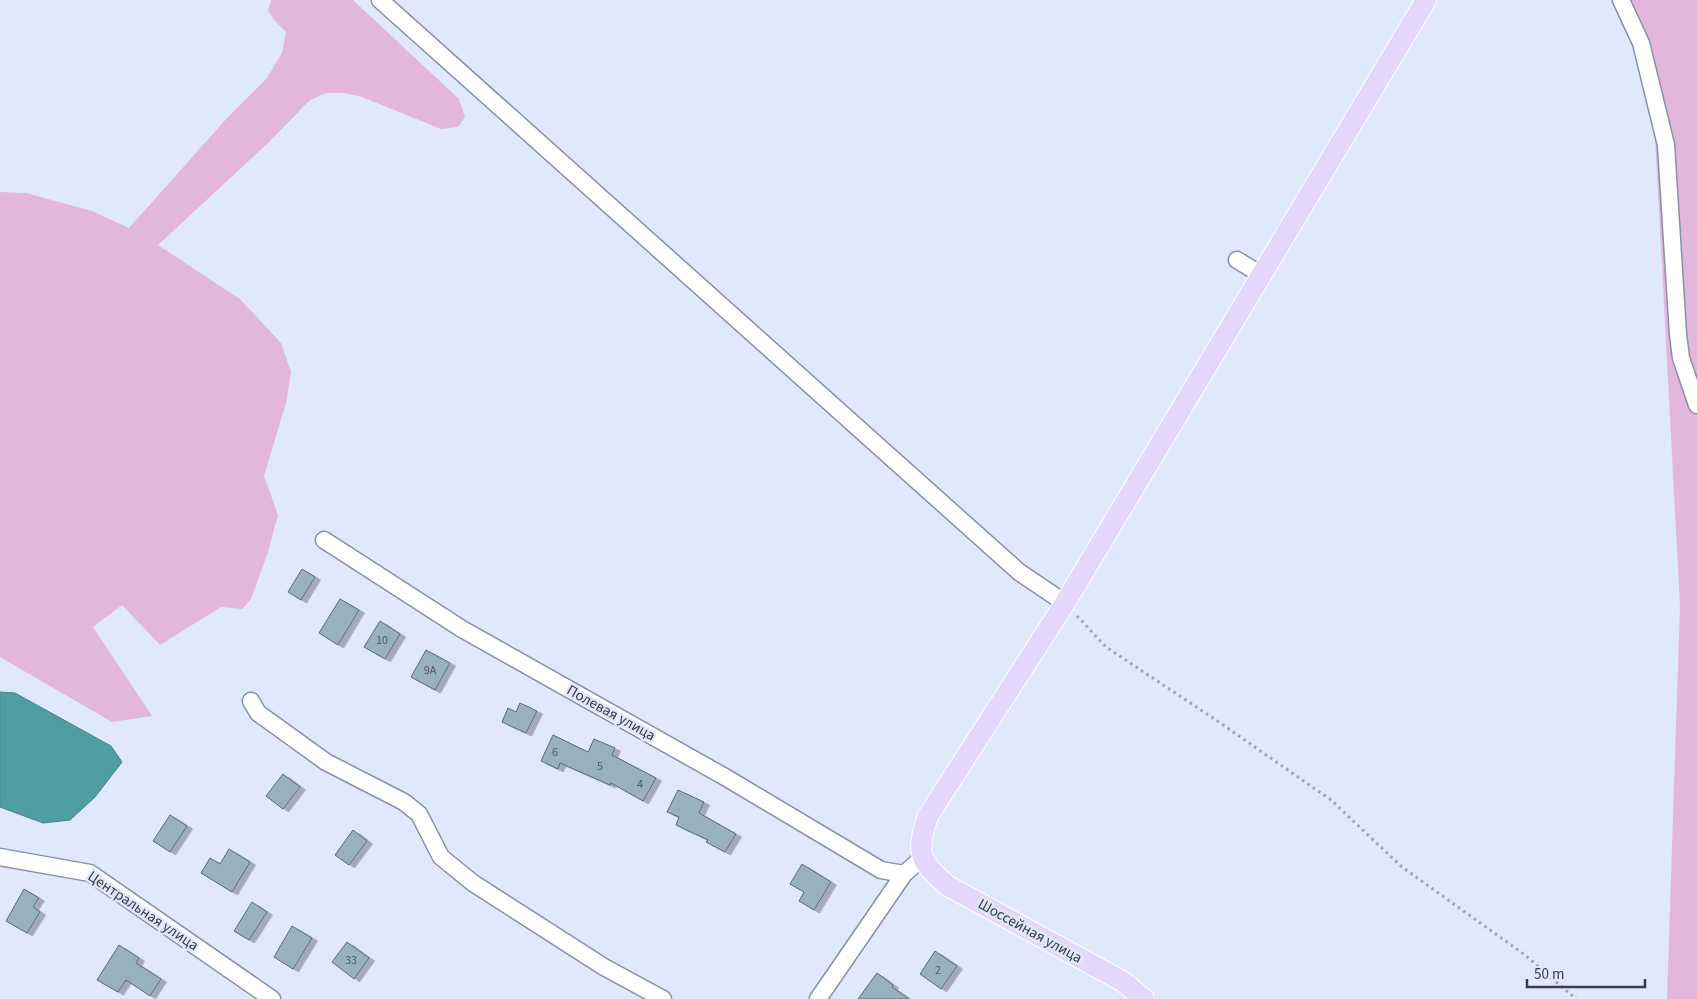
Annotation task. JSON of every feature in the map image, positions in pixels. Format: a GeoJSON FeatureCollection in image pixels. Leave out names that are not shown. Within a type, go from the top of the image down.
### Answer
{"type":"FeatureCollection","features":[{"type":"Feature","properties":{"kind":"main road"},"geometry":{"type":"LineString","coordinates":[[922,858],[920,840],[928,816],[1065,603],[1260,274],[1426,0]]}},
{"type":"Feature","properties":{"kind":"main road","name":"Шоссейная улица"},"geometry":{"type":"LineString","coordinates":[[922,858],[931,872],[948,886],[1122,981],[1144,999]]}},
{"type":"Feature","properties":{"kind":"street"},"geometry":{"type":"LineString","coordinates":[[380,0],[1019,572],[1065,603]]}},
{"type":"Feature","properties":{"kind":"street"},"geometry":{"type":"LineString","coordinates":[[1621,0],[1641,43],[1664,137],[1679,342],[1681,358],[1697,405]]}},
{"type":"Feature","properties":{"kind":"street"},"geometry":{"type":"LineString","coordinates":[[1237,260],[1260,274]]}},
{"type":"Feature","properties":{"kind":"street","name":"Полевая улица"},"geometry":{"type":"LineString","coordinates":[[324,540],[462,629],[725,777],[882,870],[904,874]]}},
{"type":"Feature","properties":{"kind":"street"},"geometry":{"type":"LineString","coordinates":[[251,701],[258,714],[326,762],[404,802],[419,814],[441,857],[473,884],[604,967],[663,999]]}},
{"type":"Feature","properties":{"kind":"street","name":"Центральная улица"},"geometry":{"type":"LineString","coordinates":[[0,857],[90,873],[272,999]]}},
{"type":"Feature","properties":{"kind":"street"},"geometry":{"type":"LineString","coordinates":[[818,999],[904,874],[922,858]]}},
{"type":"Feature","properties":{"kind":"path"},"geometry":{"type":"LineString","coordinates":[[1065,603],[1106,647],[1331,800],[1402,867],[1525,955],[1576,999]]}},
{"type":"Feature","properties":{"kind":"shaded area"},"geometry":{"type":"Polygon","coordinates":[[[271,0],[353,0],[459,99],[465,117],[458,127],[441,129],[362,97],[344,93],[326,93],[310,100],[268,143],[158,245],[241,300],[281,343],[291,372],[286,403],[264,476],[278,515],[268,552],[251,599],[242,609],[221,607],[160,645],[122,605],[93,627],[152,716],[112,722],[0,657],[0,192],[26,193],[92,211],[129,228],[228,117],[267,78],[282,53],[286,32],[273,19],[268,10],[271,0]]]}},
{"type":"Feature","properties":{"kind":"shaded area"},"geometry":{"type":"Polygon","coordinates":[[[1629,0],[1697,0],[1697,999],[1667,999],[1680,605],[1650,43],[1629,0]]]}},
{"type":"Feature","properties":{"kind":"shaded area"},"geometry":{"type":"Polygon","coordinates":[[[0,692],[15,693],[111,746],[122,762],[95,797],[70,820],[43,823],[0,807],[0,692]]]}},
{"type":"Feature","properties":{"kind":"building"},"geometry":{"type":"Polygon","coordinates":[[[302,569],[315,577],[301,600],[288,592],[302,569]]]}},
{"type":"Feature","properties":{"kind":"building"},"geometry":{"type":"Polygon","coordinates":[[[340,599],[359,610],[338,645],[319,633],[340,599]]]}},
{"type":"Feature","properties":{"kind":"building"},"geometry":{"type":"Polygon","coordinates":[[[380,621],[400,634],[385,659],[364,647],[380,621]]]}},
{"type":"Feature","properties":{"kind":"building"},"geometry":{"type":"Polygon","coordinates":[[[426,650],[450,663],[435,690],[411,677],[426,650]]]}},
{"type":"Feature","properties":{"kind":"building"},"geometry":{"type":"Polygon","coordinates":[[[520,703],[537,711],[526,733],[502,722],[508,708],[516,712],[520,703]]]}},
{"type":"Feature","properties":{"kind":"building"},"geometry":{"type":"Polygon","coordinates":[[[553,735],[588,752],[594,739],[615,748],[612,755],[656,778],[643,801],[611,783],[610,785],[560,763],[558,769],[541,761],[553,735]]]}},
{"type":"Feature","properties":{"kind":"building"},"geometry":{"type":"Polygon","coordinates":[[[283,774],[300,787],[283,809],[266,796],[283,774]]]}},
{"type":"Feature","properties":{"kind":"building"},"geometry":{"type":"Polygon","coordinates":[[[678,790],[704,802],[699,813],[736,834],[725,852],[706,842],[708,840],[676,825],[679,817],[667,812],[678,790]]]}},
{"type":"Feature","properties":{"kind":"building"},"geometry":{"type":"Polygon","coordinates":[[[170,815],[187,826],[170,852],[153,841],[170,815]]]}},
{"type":"Feature","properties":{"kind":"building"},"geometry":{"type":"Polygon","coordinates":[[[353,830],[367,841],[349,865],[335,855],[353,830]]]}},
{"type":"Feature","properties":{"kind":"building"},"geometry":{"type":"Polygon","coordinates":[[[229,849],[250,862],[232,892],[201,873],[210,858],[220,864],[229,849]]]}},
{"type":"Feature","properties":{"kind":"building"},"geometry":{"type":"Polygon","coordinates":[[[802,864],[831,882],[814,910],[799,901],[804,892],[790,884],[802,864]]]}},
{"type":"Feature","properties":{"kind":"building"},"geometry":{"type":"Polygon","coordinates":[[[24,889],[39,898],[33,907],[40,912],[27,933],[6,921],[24,889]]]}},
{"type":"Feature","properties":{"kind":"building"},"geometry":{"type":"Polygon","coordinates":[[[252,902],[267,912],[249,940],[234,931],[252,902]]]}},
{"type":"Feature","properties":{"kind":"building"},"geometry":{"type":"Polygon","coordinates":[[[292,926],[312,938],[293,969],[274,957],[292,926]]]}},
{"type":"Feature","properties":{"kind":"building"},"geometry":{"type":"Polygon","coordinates":[[[347,942],[369,958],[354,979],[332,962],[347,942]]]}},
{"type":"Feature","properties":{"kind":"building"},"geometry":{"type":"Polygon","coordinates":[[[119,945],[139,958],[136,963],[161,979],[150,996],[126,980],[118,992],[97,980],[119,945]]]}},
{"type":"Feature","properties":{"kind":"building"},"geometry":{"type":"Polygon","coordinates":[[[935,951],[957,966],[941,989],[920,974],[935,951]]]}},
{"type":"Feature","properties":{"kind":"building"},"geometry":{"type":"Polygon","coordinates":[[[877,973],[893,985],[892,987],[909,999],[858,999],[877,973]]]}}]}
